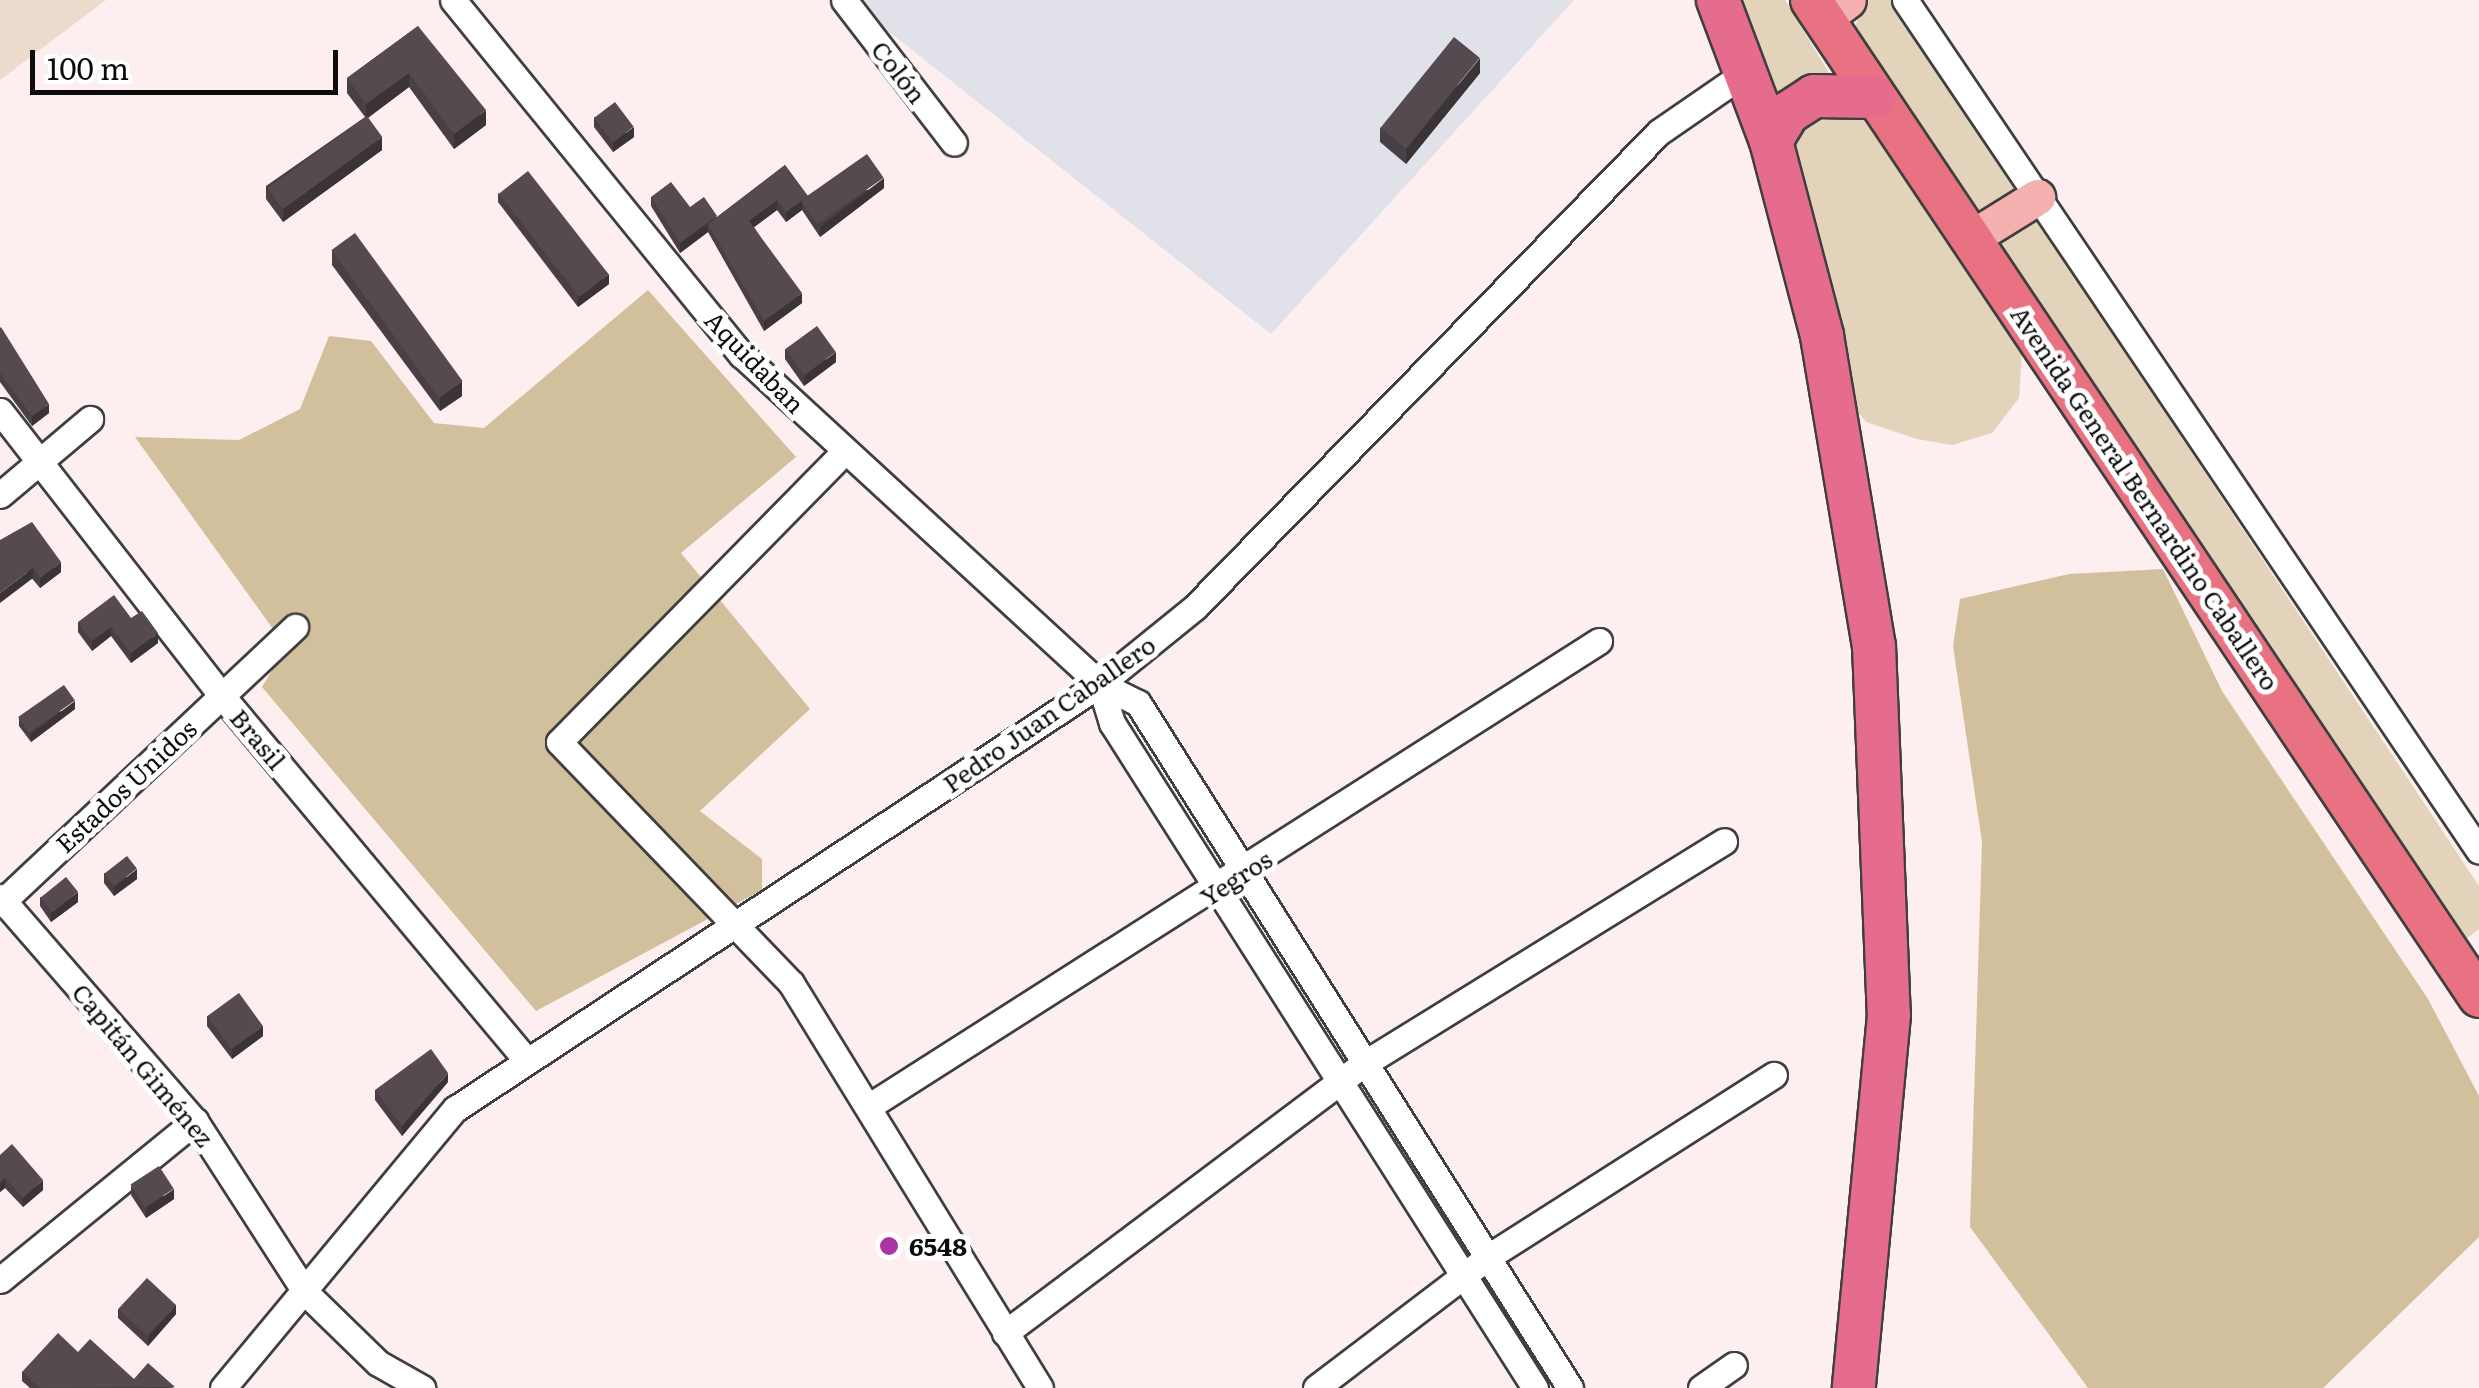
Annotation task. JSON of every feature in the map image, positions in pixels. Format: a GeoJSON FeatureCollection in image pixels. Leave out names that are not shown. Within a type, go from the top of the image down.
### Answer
{"type":"FeatureCollection","features":[{"type":"Feature","properties":{"kind":"highway"},"geometry":{"type":"LineString","coordinates":[[1718,0],[1771,140],[1842,436],[1884,765],[1889,1015],[1854,1388]]}},
{"type":"Feature","properties":{"kind":"highway"},"geometry":{"type":"LineString","coordinates":[[1771,140],[1788,112],[1814,96],[1874,97]]}},
{"type":"Feature","properties":{"kind":"main road","name":"Avenida General Bernardino Caballero"},"geometry":{"type":"LineString","coordinates":[[1827,6],[1874,97],[2479,996]]}},
{"type":"Feature","properties":{"kind":"main road"},"geometry":{"type":"LineString","coordinates":[[1971,238],[2037,197]]}},
{"type":"Feature","properties":{"kind":"street","name":"Aquidaban"},"geometry":{"type":"LineString","coordinates":[[453,0],[729,340],[1100,684],[1138,703],[1570,1388]]}},
{"type":"Feature","properties":{"kind":"street","name":"Colón"},"geometry":{"type":"LineString","coordinates":[[844,0],[954,143]]}},
{"type":"Feature","properties":{"kind":"street"},"geometry":{"type":"LineString","coordinates":[[1904,0],[2479,851]]}},
{"type":"Feature","properties":{"kind":"street","name":"Pedro Juan Caballero"},"geometry":{"type":"LineString","coordinates":[[223,1388],[455,1109],[526,1059],[737,928],[1100,684],[1195,606],[1658,132],[1746,72]]}},
{"type":"Feature","properties":{"kind":"street","name":"Brasil"},"geometry":{"type":"LineString","coordinates":[[0,411],[222,696],[526,1059]]}},
{"type":"Feature","properties":{"kind":"street"},"geometry":{"type":"LineString","coordinates":[[0,495],[90,419]]}},
{"type":"Feature","properties":{"kind":"street"},"geometry":{"type":"LineString","coordinates":[[845,451],[559,742],[791,984],[1040,1388]]}},
{"type":"Feature","properties":{"kind":"street","name":"Estados Unidos"},"geometry":{"type":"LineString","coordinates":[[1,900],[295,627]]}},
{"type":"Feature","properties":{"kind":"street","name":"Yegros"},"geometry":{"type":"LineString","coordinates":[[868,1107],[1218,890],[1598,641]]}},
{"type":"Feature","properties":{"kind":"street"},"geometry":{"type":"LineString","coordinates":[[1100,684],[1112,723],[1535,1388]]}},
{"type":"Feature","properties":{"kind":"street"},"geometry":{"type":"LineString","coordinates":[[1005,1332],[1366,1063],[1724,842]]}},
{"type":"Feature","properties":{"kind":"street","name":"Capitán Giménez"},"geometry":{"type":"LineString","coordinates":[[1,900],[195,1121],[306,1292],[378,1363],[422,1388]]}},
{"type":"Feature","properties":{"kind":"street"},"geometry":{"type":"LineString","coordinates":[[1316,1388],[1488,1258],[1774,1076]]}},
{"type":"Feature","properties":{"kind":"street"},"geometry":{"type":"LineString","coordinates":[[0,1280],[195,1121]]}},
{"type":"Feature","properties":{"kind":"street"},"geometry":{"type":"LineString","coordinates":[[1701,1388],[1734,1365]]}},
{"type":"Feature","properties":{"kind":"shaded area"},"geometry":{"type":"Polygon","coordinates":[[[0,0],[106,0],[0,80],[0,0]]]}},
{"type":"Feature","properties":{"kind":"shaded area"},"geometry":{"type":"Polygon","coordinates":[[[849,0],[1574,0],[1271,334],[849,0]]]}},
{"type":"Feature","properties":{"kind":"shaded area"},"geometry":{"type":"Polygon","coordinates":[[[1728,0],[1785,0],[1834,81],[1771,107],[1728,0]]]}},
{"type":"Feature","properties":{"kind":"shaded area"},"geometry":{"type":"Polygon","coordinates":[[[1864,0],[1897,0],[2015,171],[2018,192],[1999,212],[1972,213],[1854,31],[1864,0]]]}},
{"type":"Feature","properties":{"kind":"shaded area"},"geometry":{"type":"Polygon","coordinates":[[[1833,113],[1866,121],[2022,350],[2019,398],[1992,433],[1952,445],[1917,439],[1866,422],[1853,406],[1787,167],[1795,131],[1833,113]]]}},
{"type":"Feature","properties":{"kind":"shaded area"},"geometry":{"type":"Polygon","coordinates":[[[2035,216],[2479,886],[2479,929],[2462,942],[1993,241],[2035,216]]]}},
{"type":"Feature","properties":{"kind":"shaded area"},"geometry":{"type":"Polygon","coordinates":[[[648,290],[796,457],[681,553],[810,709],[700,811],[762,859],[762,890],[536,1011],[262,687],[286,647],[135,437],[239,440],[300,409],[329,336],[371,341],[434,423],[484,428],[648,290]]]}},
{"type":"Feature","properties":{"kind":"shaded area"},"geometry":{"type":"Polygon","coordinates":[[[2163,569],[2222,691],[2428,999],[2479,1096],[2479,1237],[2323,1388],[2088,1388],[1970,1227],[1982,842],[1953,646],[1960,599],[2069,574],[2163,569]]]}},
{"type":"Feature","properties":{"kind":"building"},"geometry":{"type":"Polygon","coordinates":[[[418,26],[486,110],[454,134],[409,73],[366,104],[347,78],[418,26]]]}},
{"type":"Feature","properties":{"kind":"building"},"geometry":{"type":"Polygon","coordinates":[[[1454,37],[1480,58],[1406,149],[1380,128],[1454,37]]]}},
{"type":"Feature","properties":{"kind":"building"},"geometry":{"type":"Polygon","coordinates":[[[615,102],[634,127],[613,142],[594,118],[615,102]]]}},
{"type":"Feature","properties":{"kind":"building"},"geometry":{"type":"Polygon","coordinates":[[[367,116],[382,137],[283,209],[267,188],[367,116]]]}},
{"type":"Feature","properties":{"kind":"building"},"geometry":{"type":"Polygon","coordinates":[[[867,154],[884,178],[817,224],[801,200],[867,154]]]}},
{"type":"Feature","properties":{"kind":"building"},"geometry":{"type":"Polygon","coordinates":[[[785,165],[808,196],[786,212],[777,200],[749,221],[802,293],[764,321],[708,224],[785,165]]]}},
{"type":"Feature","properties":{"kind":"building"},"geometry":{"type":"Polygon","coordinates":[[[528,171],[609,274],[579,297],[499,194],[528,171]]]}},
{"type":"Feature","properties":{"kind":"building"},"geometry":{"type":"Polygon","coordinates":[[[671,182],[690,207],[704,197],[717,216],[680,243],[651,197],[671,182]]]}},
{"type":"Feature","properties":{"kind":"building"},"geometry":{"type":"Polygon","coordinates":[[[355,233],[463,381],[439,398],[332,250],[355,233]]]}},
{"type":"Feature","properties":{"kind":"building"},"geometry":{"type":"Polygon","coordinates":[[[817,326],[836,352],[804,375],[785,349],[817,326]]]}},
{"type":"Feature","properties":{"kind":"building"},"geometry":{"type":"Polygon","coordinates":[[[1,327],[49,404],[32,416],[0,373],[1,327]]]}},
{"type":"Feature","properties":{"kind":"building"},"geometry":{"type":"Polygon","coordinates":[[[32,522],[61,562],[40,578],[33,568],[0,593],[0,540],[32,522]]]}},
{"type":"Feature","properties":{"kind":"building"},"geometry":{"type":"Polygon","coordinates":[[[114,595],[131,618],[142,611],[158,633],[131,653],[111,627],[92,641],[78,622],[114,595]]]}},
{"type":"Feature","properties":{"kind":"building"},"geometry":{"type":"Polygon","coordinates":[[[64,685],[75,701],[29,733],[18,717],[64,685]]]}},
{"type":"Feature","properties":{"kind":"building"},"geometry":{"type":"Polygon","coordinates":[[[127,856],[137,869],[114,886],[104,874],[127,856]]]}},
{"type":"Feature","properties":{"kind":"building"},"geometry":{"type":"Polygon","coordinates":[[[66,877],[78,892],[52,913],[40,898],[66,877]]]}},
{"type":"Feature","properties":{"kind":"building"},"geometry":{"type":"Polygon","coordinates":[[[239,993],[263,1026],[232,1049],[207,1016],[239,993]]]}},
{"type":"Feature","properties":{"kind":"building"},"geometry":{"type":"Polygon","coordinates":[[[431,1049],[448,1073],[402,1126],[375,1090],[431,1049]]]}},
{"type":"Feature","properties":{"kind":"building"},"geometry":{"type":"Polygon","coordinates":[[[12,1144],[43,1180],[23,1198],[5,1178],[0,1183],[0,1155],[12,1144]]]}},
{"type":"Feature","properties":{"kind":"building"},"geometry":{"type":"Polygon","coordinates":[[[159,1166],[174,1189],[145,1207],[130,1185],[159,1166]]]}},
{"type":"Feature","properties":{"kind":"building"},"geometry":{"type":"Polygon","coordinates":[[[147,1278],[176,1305],[148,1336],[118,1309],[147,1278]]]}},
{"type":"Feature","properties":{"kind":"building"},"geometry":{"type":"Polygon","coordinates":[[[58,1333],[78,1352],[90,1339],[134,1379],[148,1363],[175,1387],[40,1388],[22,1372],[58,1333]]]}},
{"type":"Feature","properties":{"kind":"place","name":"6548"},"geometry":{"type":"Point","coordinates":[889,1246]}}]}
